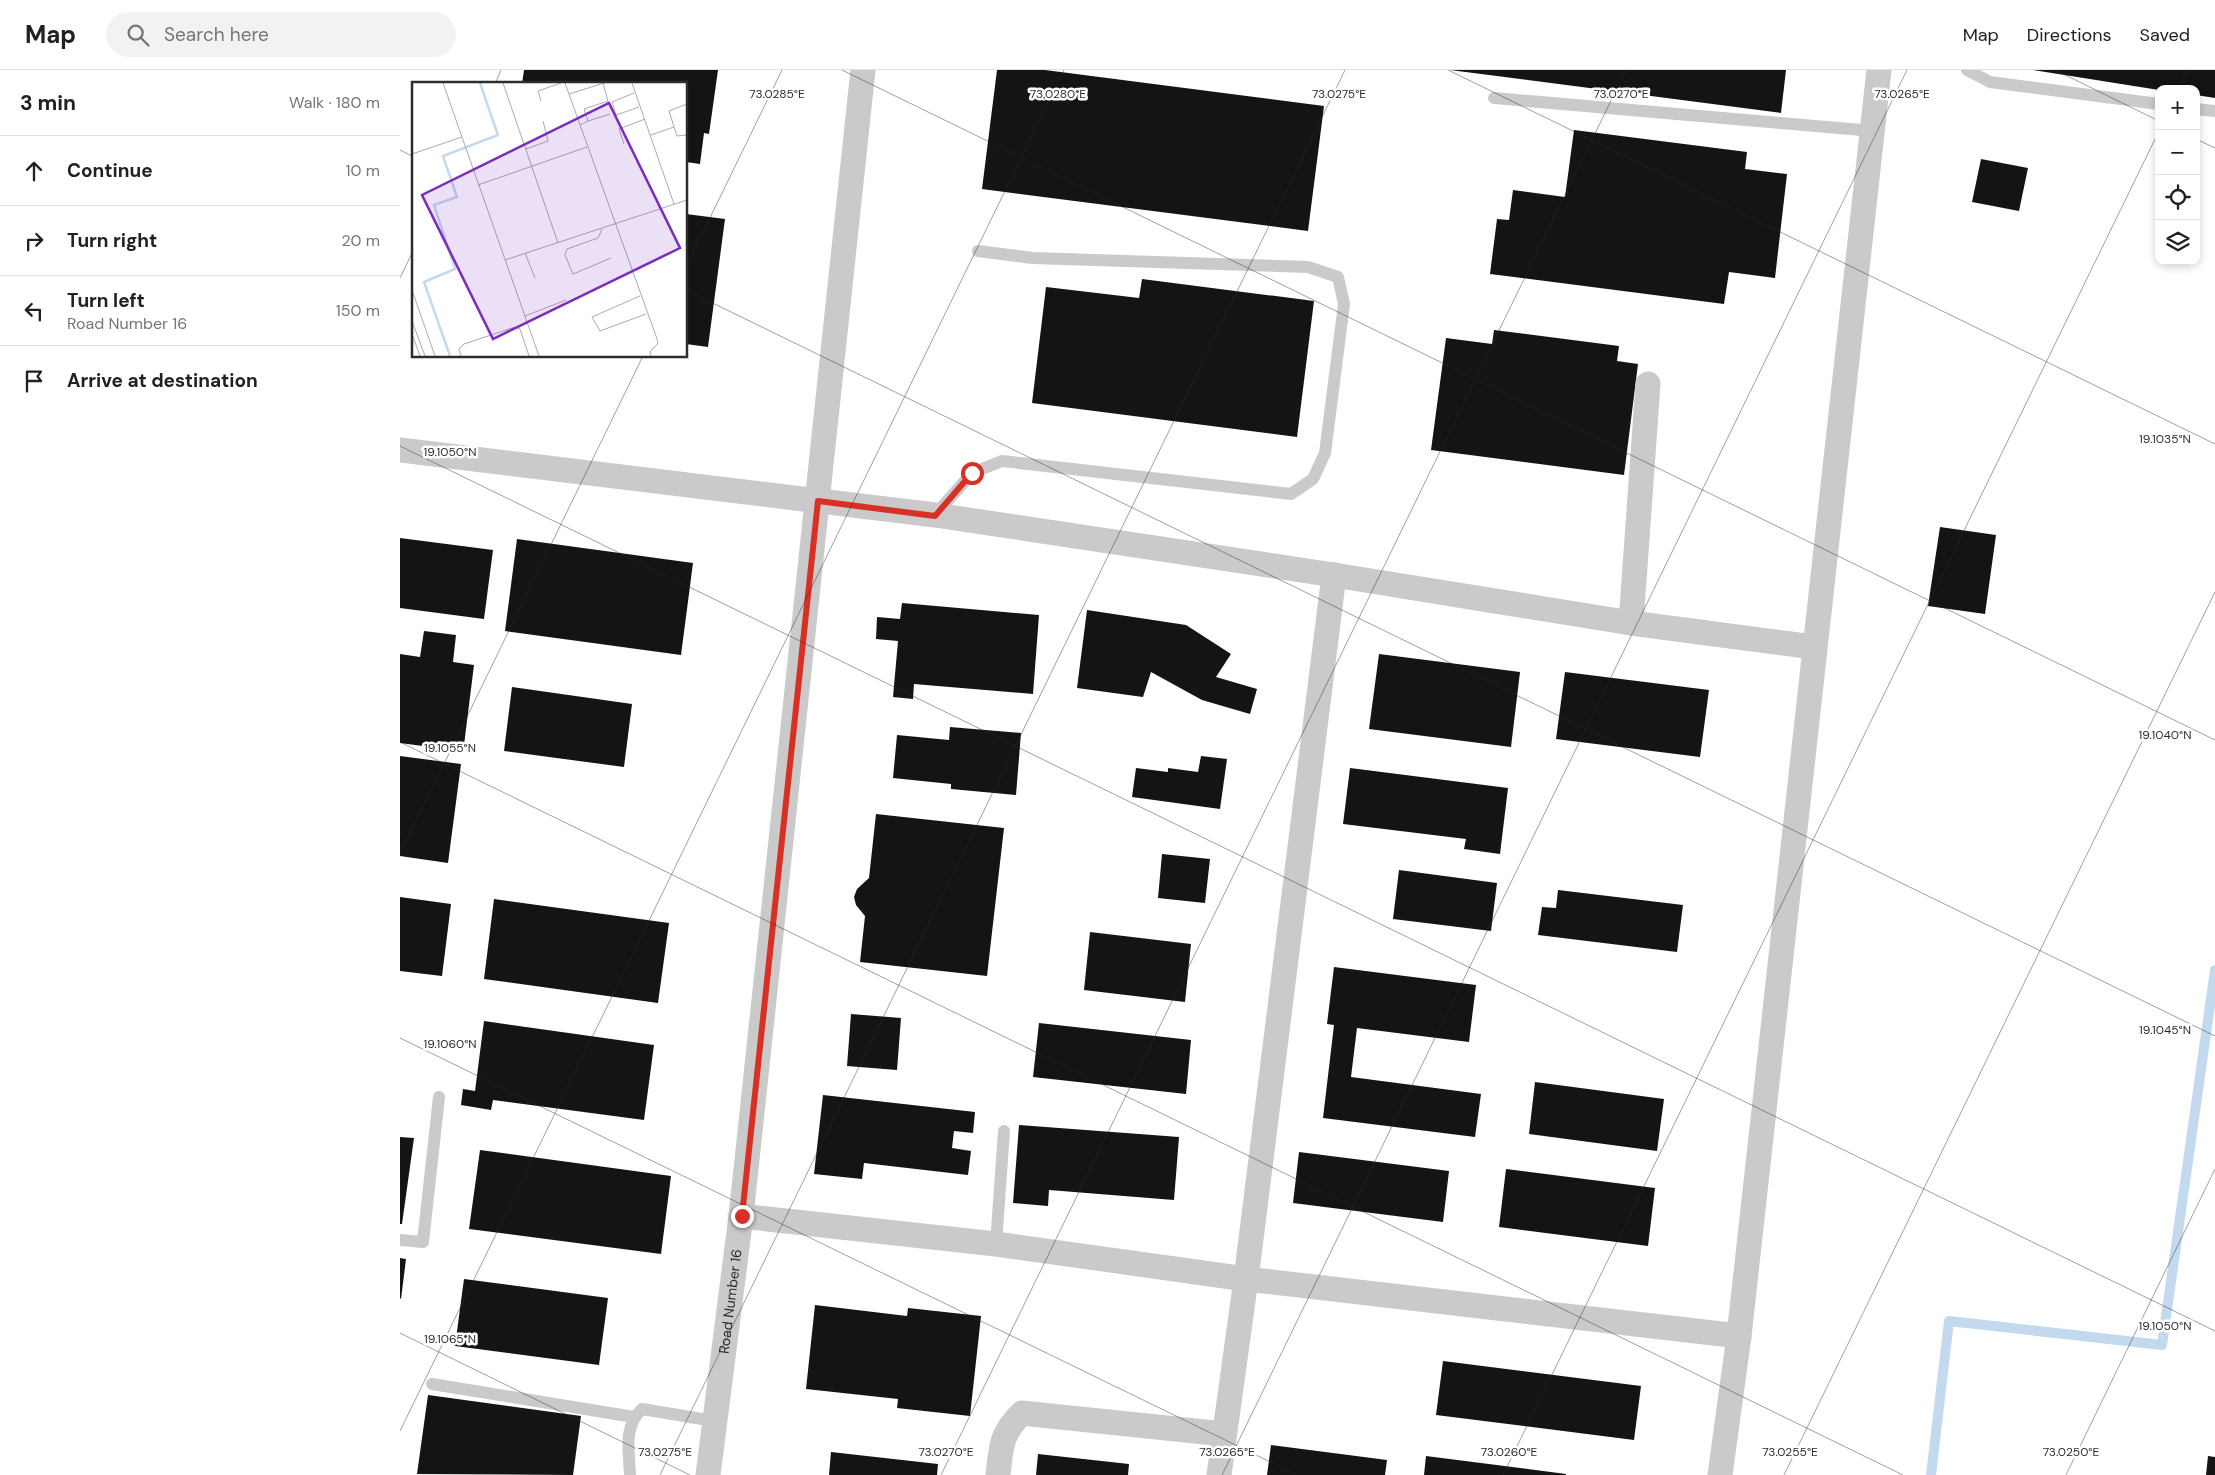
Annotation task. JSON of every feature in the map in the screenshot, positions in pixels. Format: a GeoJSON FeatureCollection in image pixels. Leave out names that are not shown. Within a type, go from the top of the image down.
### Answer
{"type":"FeatureCollection","features":[{"type":"Feature","properties":{"kind":"street","name":"Road Number 16"},"geometry":{"type":"LineString","coordinates":[[708,1475],[742,1216],[863,70]]}},
{"type":"Feature","properties":{"kind":"street"},"geometry":{"type":"LineString","coordinates":[[1720,1475],[1739,1336],[1814,647],[1880,70]]}},
{"type":"Feature","properties":{"kind":"street"},"geometry":{"type":"LineString","coordinates":[[1631,623],[1648,384]]}},
{"type":"Feature","properties":{"kind":"street"},"geometry":{"type":"LineString","coordinates":[[400,450],[935,516],[1334,575],[1631,623],[1814,647]]}},
{"type":"Feature","properties":{"kind":"street"},"geometry":{"type":"LineString","coordinates":[[1219,1475],[1246,1279],[1334,575]]}},
{"type":"Feature","properties":{"kind":"street"},"geometry":{"type":"LineString","coordinates":[[742,1216],[996,1244],[1246,1279],[1739,1336]]}},
{"type":"Feature","properties":{"kind":"street"},"geometry":{"type":"LineString","coordinates":[[998,1475],[1002,1442],[1009,1425],[1022,1413],[1224,1434]]}},
{"type":"Feature","properties":{"kind":"lane"},"geometry":{"type":"LineString","coordinates":[[1967,70],[1990,82],[2155,103]]}},
{"type":"Feature","properties":{"kind":"lane"},"geometry":{"type":"LineString","coordinates":[[1494,98],[1872,131]]}},
{"type":"Feature","properties":{"kind":"lane"},"geometry":{"type":"LineString","coordinates":[[2200,109],[2215,111]]}},
{"type":"Feature","properties":{"kind":"lane"},"geometry":{"type":"LineString","coordinates":[[935,516],[972,473],[1002,461],[1291,494],[1313,479],[1325,452],[1344,304],[1338,277],[1308,267],[1033,258],[978,251]]}},
{"type":"Feature","properties":{"kind":"lane"},"geometry":{"type":"LineString","coordinates":[[400,1240],[423,1242],[439,1097]]}},
{"type":"Feature","properties":{"kind":"lane"},"geometry":{"type":"LineString","coordinates":[[996,1244],[1004,1131]]}},
{"type":"Feature","properties":{"kind":"lane"},"geometry":{"type":"LineString","coordinates":[[432,1384],[634,1417]]}},
{"type":"Feature","properties":{"kind":"lane"},"geometry":{"type":"LineString","coordinates":[[630,1475],[628,1432],[634,1417],[642,1409],[714,1421]]}},
{"type":"Feature","properties":{"kind":"building"},"geometry":{"type":"Polygon","coordinates":[[[524,70],[718,70],[709,134],[704,133],[700,164],[688,162],[688,82],[522,82],[524,70]]]}},
{"type":"Feature","properties":{"kind":"building"},"geometry":{"type":"Polygon","coordinates":[[[997,70],[1045,70],[1324,106],[1308,231],[982,189],[997,70]]]}},
{"type":"Feature","properties":{"kind":"building"},"geometry":{"type":"Polygon","coordinates":[[[1450,70],[1786,70],[1781,113],[1450,70]]]}},
{"type":"Feature","properties":{"kind":"building"},"geometry":{"type":"Polygon","coordinates":[[[2033,70],[2215,70],[2215,98],[2200,96],[2200,85],[2155,85],[2155,89],[2033,70]]]}},
{"type":"Feature","properties":{"kind":"building"},"geometry":{"type":"Polygon","coordinates":[[[1574,130],[1747,152],[1745,169],[1787,174],[1775,278],[1729,272],[1724,304],[1490,274],[1497,219],[1509,220],[1513,190],[1565,197],[1574,130]]]}},
{"type":"Feature","properties":{"kind":"building"},"geometry":{"type":"Polygon","coordinates":[[[1981,159],[2028,168],[2019,211],[1972,202],[1981,159]]]}},
{"type":"Feature","properties":{"kind":"building"},"geometry":{"type":"Polygon","coordinates":[[[688,214],[725,219],[708,347],[688,344],[688,214]]]}},
{"type":"Feature","properties":{"kind":"building"},"geometry":{"type":"Polygon","coordinates":[[[1142,279],[1314,301],[1297,437],[1032,403],[1046,287],[1139,298],[1142,279]]]}},
{"type":"Feature","properties":{"kind":"building"},"geometry":{"type":"Polygon","coordinates":[[[1494,330],[1619,346],[1617,361],[1638,364],[1624,475],[1431,450],[1446,338],[1492,344],[1494,330]]]}},
{"type":"Feature","properties":{"kind":"building"},"geometry":{"type":"Polygon","coordinates":[[[1940,527],[1996,535],[1985,614],[1928,606],[1940,527]]]}},
{"type":"Feature","properties":{"kind":"building"},"geometry":{"type":"Polygon","coordinates":[[[400,538],[493,550],[484,619],[400,608],[400,538]]]}},
{"type":"Feature","properties":{"kind":"building"},"geometry":{"type":"Polygon","coordinates":[[[517,539],[693,563],[681,655],[505,631],[517,539]]]}},
{"type":"Feature","properties":{"kind":"building"},"geometry":{"type":"Polygon","coordinates":[[[902,603],[1039,615],[1033,694],[914,684],[913,699],[893,697],[898,641],[876,639],[877,617],[900,619],[902,603]]]}},
{"type":"Feature","properties":{"kind":"building"},"geometry":{"type":"Polygon","coordinates":[[[1087,610],[1186,625],[1231,654],[1216,677],[1257,689],[1250,714],[1202,700],[1151,672],[1143,697],[1077,688],[1087,610]]]}},
{"type":"Feature","properties":{"kind":"building"},"geometry":{"type":"Polygon","coordinates":[[[424,631],[456,635],[453,662],[474,665],[464,745],[438,741],[438,748],[400,743],[400,654],[420,657],[424,631]]]}},
{"type":"Feature","properties":{"kind":"building"},"geometry":{"type":"Polygon","coordinates":[[[1379,654],[1520,672],[1511,747],[1369,729],[1379,654]]]}},
{"type":"Feature","properties":{"kind":"building"},"geometry":{"type":"Polygon","coordinates":[[[1565,672],[1709,690],[1700,757],[1556,739],[1565,672]]]}},
{"type":"Feature","properties":{"kind":"building"},"geometry":{"type":"Polygon","coordinates":[[[512,687],[632,704],[624,767],[504,751],[512,687]]]}},
{"type":"Feature","properties":{"kind":"building"},"geometry":{"type":"Polygon","coordinates":[[[950,727],[1021,733],[1016,795],[951,789],[951,784],[893,778],[897,735],[949,740],[950,727]]]}},
{"type":"Feature","properties":{"kind":"building"},"geometry":{"type":"Polygon","coordinates":[[[400,756],[461,764],[448,863],[400,856],[400,756]]]}},
{"type":"Feature","properties":{"kind":"building"},"geometry":{"type":"Polygon","coordinates":[[[1201,756],[1227,759],[1220,809],[1132,797],[1136,768],[1168,772],[1168,768],[1198,772],[1201,756]]]}},
{"type":"Feature","properties":{"kind":"building"},"geometry":{"type":"Polygon","coordinates":[[[1350,768],[1508,788],[1500,854],[1464,849],[1466,839],[1343,824],[1350,768]]]}},
{"type":"Feature","properties":{"kind":"building"},"geometry":{"type":"Polygon","coordinates":[[[876,814],[1004,828],[987,976],[860,962],[865,916],[856,905],[854,897],[857,889],[869,878],[876,814]]]}},
{"type":"Feature","properties":{"kind":"building"},"geometry":{"type":"Polygon","coordinates":[[[1162,854],[1210,859],[1205,903],[1158,898],[1162,854]]]}},
{"type":"Feature","properties":{"kind":"building"},"geometry":{"type":"Polygon","coordinates":[[[1399,870],[1497,883],[1491,931],[1393,919],[1399,870]]]}},
{"type":"Feature","properties":{"kind":"building"},"geometry":{"type":"Polygon","coordinates":[[[1558,890],[1683,905],[1677,952],[1538,935],[1542,907],[1556,908],[1558,890]]]}},
{"type":"Feature","properties":{"kind":"building"},"geometry":{"type":"Polygon","coordinates":[[[400,897],[451,904],[442,976],[400,971],[400,897]]]}},
{"type":"Feature","properties":{"kind":"building"},"geometry":{"type":"Polygon","coordinates":[[[494,899],[669,923],[658,1003],[484,979],[494,899]]]}},
{"type":"Feature","properties":{"kind":"building"},"geometry":{"type":"Polygon","coordinates":[[[1090,932],[1191,944],[1185,1002],[1084,990],[1090,932]]]}},
{"type":"Feature","properties":{"kind":"building"},"geometry":{"type":"Polygon","coordinates":[[[1334,967],[1476,985],[1469,1042],[1357,1028],[1351,1077],[1481,1094],[1475,1137],[1323,1118],[1334,1025],[1327,1024],[1334,967]]]}},
{"type":"Feature","properties":{"kind":"building"},"geometry":{"type":"Polygon","coordinates":[[[851,1014],[901,1018],[897,1070],[847,1066],[851,1014]]]}},
{"type":"Feature","properties":{"kind":"building"},"geometry":{"type":"Polygon","coordinates":[[[484,1021],[654,1045],[644,1120],[493,1100],[491,1110],[461,1105],[463,1089],[475,1091],[484,1021]]]}},
{"type":"Feature","properties":{"kind":"building"},"geometry":{"type":"Polygon","coordinates":[[[1039,1023],[1191,1040],[1186,1094],[1033,1077],[1039,1023]]]}},
{"type":"Feature","properties":{"kind":"building"},"geometry":{"type":"Polygon","coordinates":[[[1535,1082],[1664,1099],[1657,1151],[1529,1134],[1535,1082]]]}},
{"type":"Feature","properties":{"kind":"building"},"geometry":{"type":"Polygon","coordinates":[[[823,1095],[975,1112],[973,1133],[954,1131],[952,1148],[971,1151],[968,1175],[864,1163],[862,1179],[814,1174],[823,1095]]]}},
{"type":"Feature","properties":{"kind":"building"},"geometry":{"type":"Polygon","coordinates":[[[1019,1125],[1179,1137],[1174,1200],[1049,1190],[1048,1206],[1013,1203],[1019,1125]]]}},
{"type":"Feature","properties":{"kind":"building"},"geometry":{"type":"Polygon","coordinates":[[[400,1137],[414,1138],[402,1224],[400,1224],[400,1137]]]}},
{"type":"Feature","properties":{"kind":"building"},"geometry":{"type":"Polygon","coordinates":[[[480,1150],[671,1176],[661,1254],[469,1229],[480,1150]]]}},
{"type":"Feature","properties":{"kind":"building"},"geometry":{"type":"Polygon","coordinates":[[[1299,1152],[1449,1171],[1443,1222],[1293,1203],[1299,1152]]]}},
{"type":"Feature","properties":{"kind":"building"},"geometry":{"type":"Polygon","coordinates":[[[1506,1169],[1655,1188],[1648,1246],[1499,1227],[1506,1169]]]}},
{"type":"Feature","properties":{"kind":"building"},"geometry":{"type":"Polygon","coordinates":[[[400,1258],[406,1259],[401,1299],[400,1298],[400,1258]]]}},
{"type":"Feature","properties":{"kind":"building"},"geometry":{"type":"Polygon","coordinates":[[[464,1279],[608,1298],[599,1365],[455,1346],[464,1279]]]}},
{"type":"Feature","properties":{"kind":"building"},"geometry":{"type":"Polygon","coordinates":[[[815,1305],[907,1316],[908,1308],[981,1316],[970,1416],[897,1408],[898,1399],[806,1389],[815,1305]]]}},
{"type":"Feature","properties":{"kind":"building"},"geometry":{"type":"Polygon","coordinates":[[[1443,1361],[1641,1386],[1634,1440],[1436,1415],[1443,1361]]]}},
{"type":"Feature","properties":{"kind":"building"},"geometry":{"type":"Polygon","coordinates":[[[428,1395],[581,1416],[573,1475],[417,1474],[428,1395]]]}},
{"type":"Feature","properties":{"kind":"building"},"geometry":{"type":"Polygon","coordinates":[[[1271,1445],[1387,1460],[1385,1475],[1267,1475],[1271,1445]]]}},
{"type":"Feature","properties":{"kind":"building"},"geometry":{"type":"Polygon","coordinates":[[[831,1452],[938,1464],[937,1475],[829,1475],[831,1452]]]}},
{"type":"Feature","properties":{"kind":"building"},"geometry":{"type":"Polygon","coordinates":[[[1038,1454],[1129,1464],[1128,1475],[1036,1475],[1038,1454]]]}},
{"type":"Feature","properties":{"kind":"building"},"geometry":{"type":"Polygon","coordinates":[[[1426,1456],[1566,1474],[1566,1475],[1424,1475],[1426,1456]]]}},
{"type":"Feature","properties":{"kind":"building"},"geometry":{"type":"Polygon","coordinates":[[[2208,1456],[2215,1457],[2215,1475],[2206,1475],[2208,1456]]]}},
{"type":"Feature","properties":{"kind":"waterway"},"geometry":{"type":"LineString","coordinates":[[1931,1475],[1949,1321],[2162,1345],[2215,970]]}},
{"type":"Feature","properties":{"kind":"route"},"geometry":{"type":"LineString","coordinates":[[742,1216],[818,501],[935,516],[972,473]]}}]}
